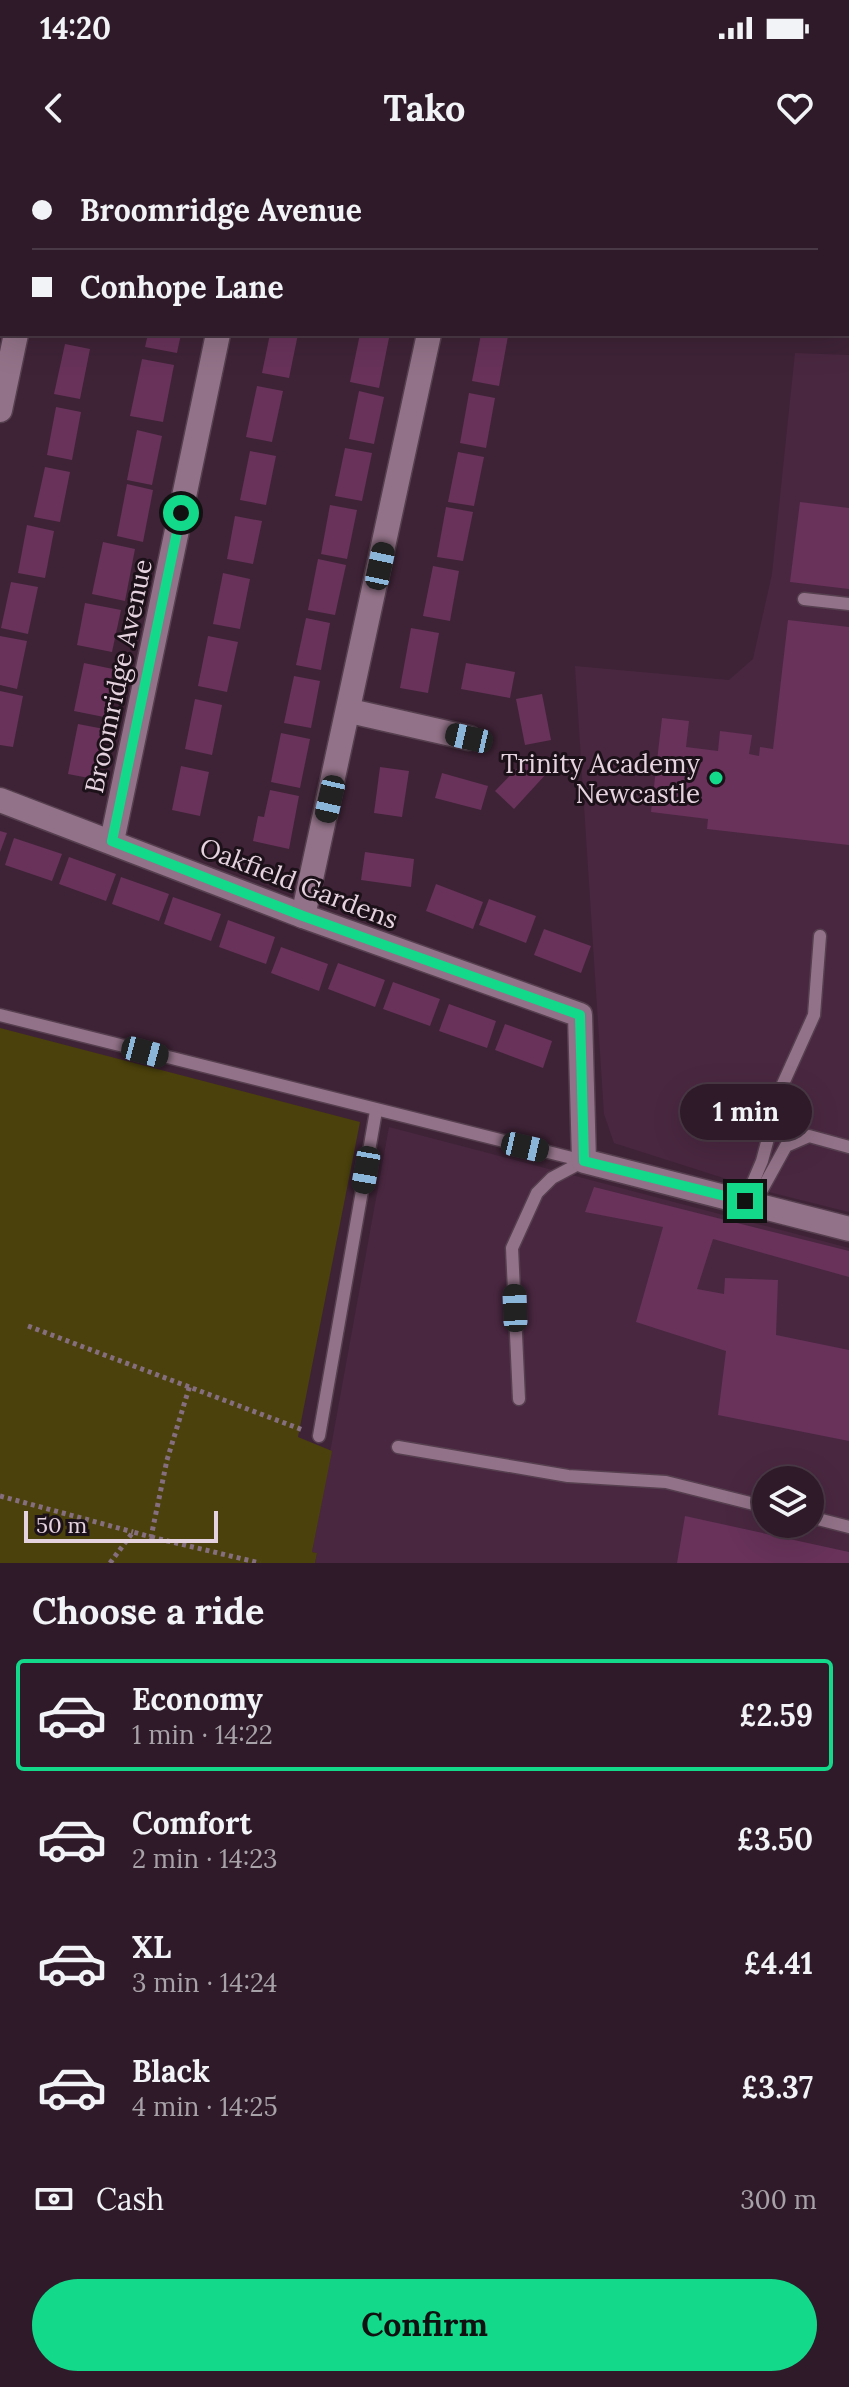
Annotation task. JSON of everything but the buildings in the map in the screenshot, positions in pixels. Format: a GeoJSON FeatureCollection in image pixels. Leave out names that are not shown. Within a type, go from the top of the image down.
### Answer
{"type":"FeatureCollection","features":[{"type":"Feature","properties":{"kind":"street"},"geometry":{"type":"LineString","coordinates":[[0,410],[16,336]]}},
{"type":"Feature","properties":{"kind":"street","name":"Broomridge Avenue"},"geometry":{"type":"LineString","coordinates":[[112,841],[218,336]]}},
{"type":"Feature","properties":{"kind":"street"},"geometry":{"type":"LineString","coordinates":[[303,916],[350,711],[429,336]]}},
{"type":"Feature","properties":{"kind":"street"},"geometry":{"type":"LineString","coordinates":[[350,711],[469,738]]}},
{"type":"Feature","properties":{"kind":"street","name":"Oakfield Gardens"},"geometry":{"type":"LineString","coordinates":[[0,800],[303,916],[580,1015],[584,1161]]}},
{"type":"Feature","properties":{"kind":"street"},"geometry":{"type":"LineString","coordinates":[[584,1161],[849,1229]]}},
{"type":"Feature","properties":{"kind":"lane"},"geometry":{"type":"LineString","coordinates":[[804,599],[849,604]]}},
{"type":"Feature","properties":{"kind":"lane"},"geometry":{"type":"LineString","coordinates":[[750,1202],[782,1086],[814,1015],[820,936]]}},
{"type":"Feature","properties":{"kind":"lane"},"geometry":{"type":"LineString","coordinates":[[0,1015],[584,1161]]}},
{"type":"Feature","properties":{"kind":"lane"},"geometry":{"type":"LineString","coordinates":[[319,1436],[376,1111]]}},
{"type":"Feature","properties":{"kind":"lane"},"geometry":{"type":"LineString","coordinates":[[750,1202],[786,1146],[809,1136],[849,1147]]}},
{"type":"Feature","properties":{"kind":"lane"},"geometry":{"type":"LineString","coordinates":[[519,1399],[512,1248],[537,1193],[552,1178],[584,1161]]}},
{"type":"Feature","properties":{"kind":"lane"},"geometry":{"type":"LineString","coordinates":[[398,1447],[568,1476],[666,1482],[752,1504]]}},
{"type":"Feature","properties":{"kind":"lane"},"geometry":{"type":"LineString","coordinates":[[824,1521],[849,1527]]}},
{"type":"Feature","properties":{"kind":"path"},"geometry":{"type":"LineString","coordinates":[[28,1326],[319,1436]]}},
{"type":"Feature","properties":{"kind":"path"},"geometry":{"type":"LineString","coordinates":[[151,1537],[167,1460],[190,1385]]}},
{"type":"Feature","properties":{"kind":"path"},"geometry":{"type":"LineString","coordinates":[[0,1496],[260,1563]]}},
{"type":"Feature","properties":{"kind":"path"},"geometry":{"type":"LineString","coordinates":[[110,1563],[133,1532]]}},
{"type":"Feature","properties":{"kind":"shaded area","name":"Trinity Academy Newcastle"},"geometry":{"type":"Polygon","coordinates":[[[795,353],[849,355],[849,1212],[761,1190],[614,1143],[604,1114],[575,666],[729,680],[753,659],[772,574],[795,353]]]}},
{"type":"Feature","properties":{"kind":"shaded area"},"geometry":{"type":"Polygon","coordinates":[[[0,1028],[360,1122],[298,1437],[332,1451],[312,1552],[317,1553],[315,1563],[0,1563],[0,1028]]]}},
{"type":"Feature","properties":{"kind":"shaded area"},"geometry":{"type":"Polygon","coordinates":[[[389,1127],[849,1248],[849,1563],[315,1563],[317,1553],[312,1552],[389,1127]]]}},
{"type":"Feature","properties":{"kind":"place","name":"Trinity Academy Newcastle"},"geometry":{"type":"Point","coordinates":[716,778]}},
{"type":"Feature","properties":{"kind":"route"},"geometry":{"type":"LineString","coordinates":[[181,513],[112,841],[303,916],[580,1015],[584,1161],[745,1201]]}}]}
